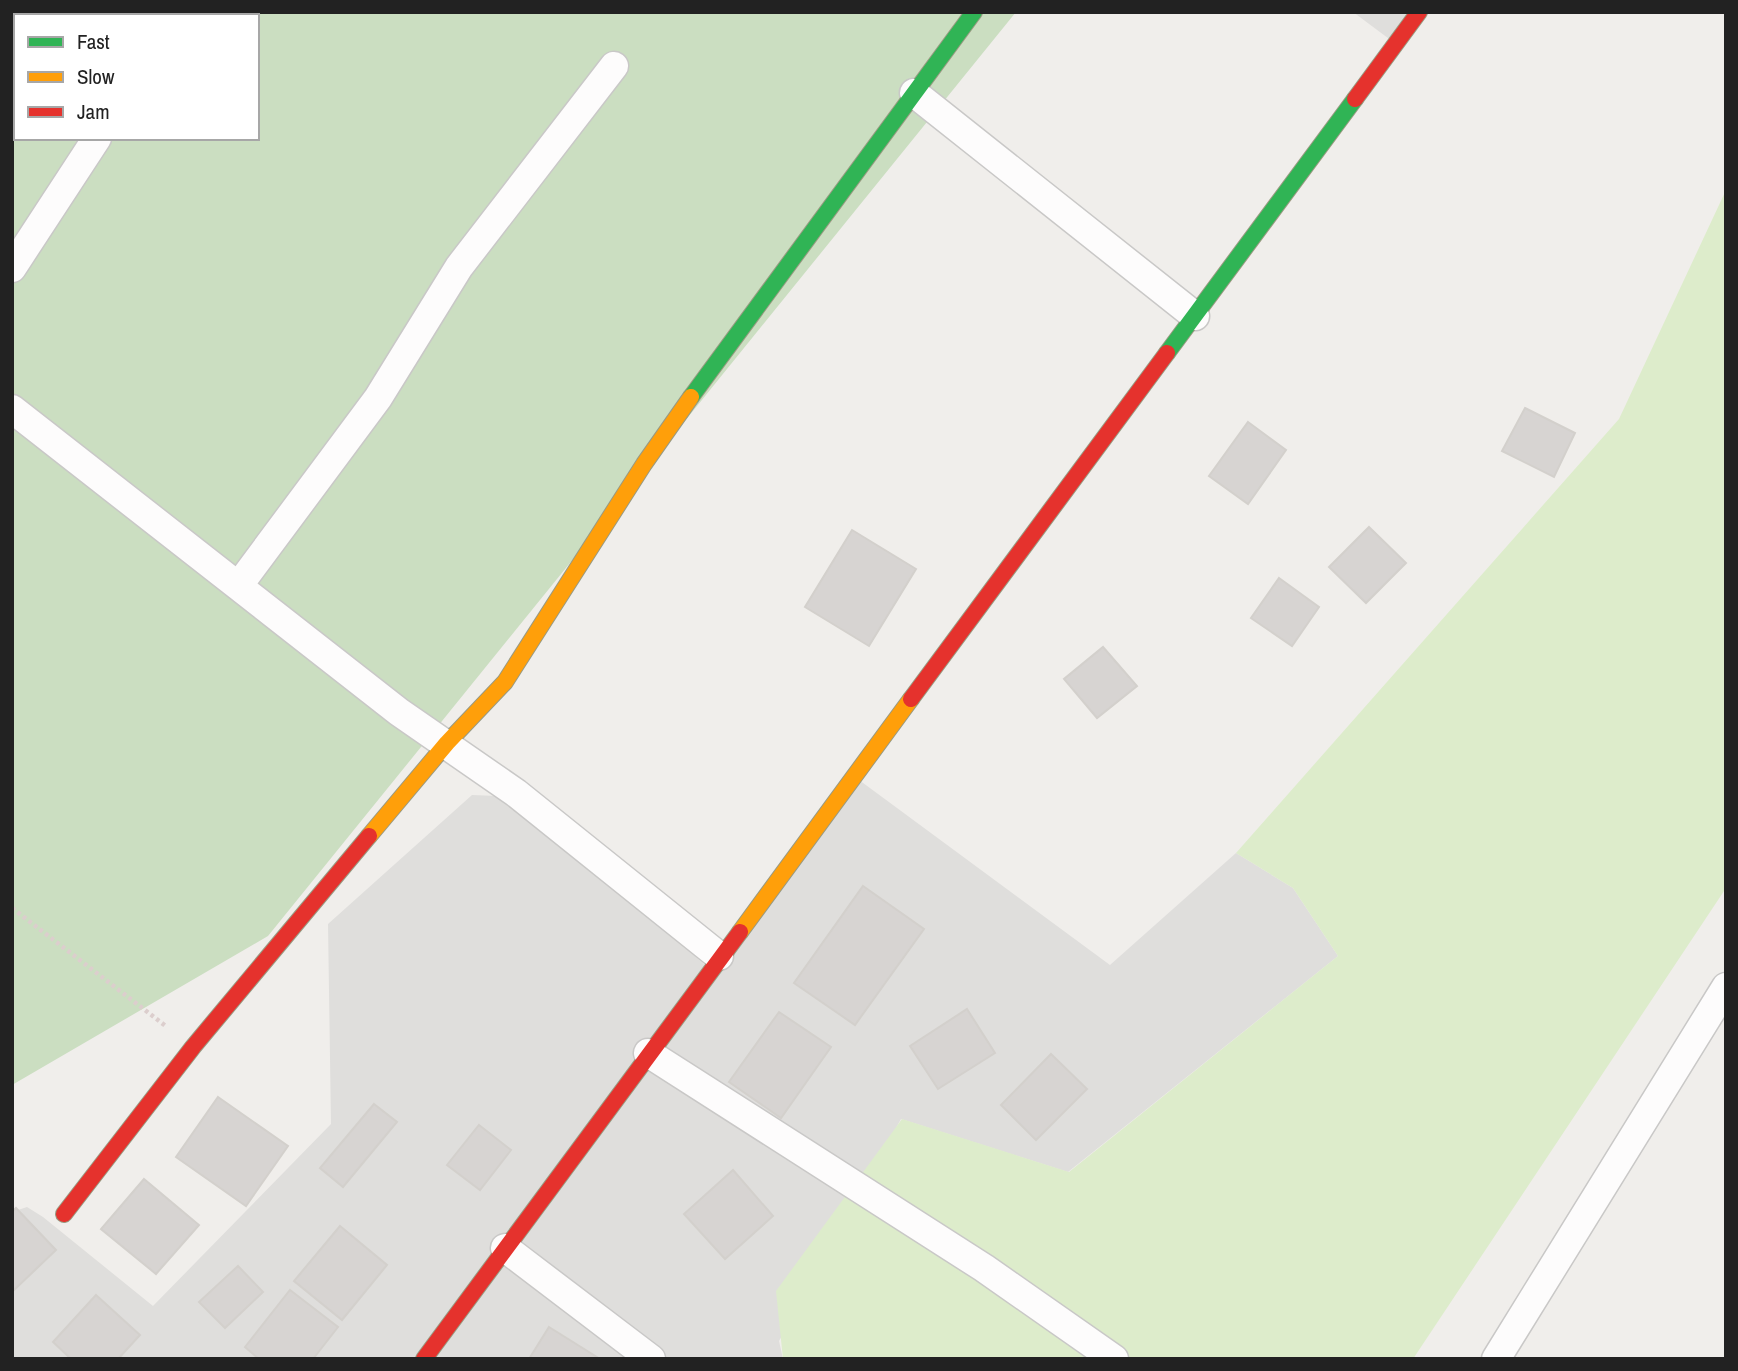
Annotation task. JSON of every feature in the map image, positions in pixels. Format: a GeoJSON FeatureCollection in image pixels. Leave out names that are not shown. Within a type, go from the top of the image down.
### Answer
{"type":"FeatureCollection","features":[{"type":"Feature","properties":{"kind":"main road"},"geometry":{"type":"LineString","coordinates":[[64,1214],[193,1047],[447,743],[505,682],[644,464],[747,317],[974,12]]}},
{"type":"Feature","properties":{"kind":"main road"},"geometry":{"type":"LineString","coordinates":[[424,1359],[719,956],[1419,12]]}},
{"type":"Feature","properties":{"kind":"street"},"geometry":{"type":"LineString","coordinates":[[239,584],[377,398],[460,267],[614,66]]}},
{"type":"Feature","properties":{"kind":"street"},"geometry":{"type":"LineString","coordinates":[[914,93],[1195,316]]}},
{"type":"Feature","properties":{"kind":"street"},"geometry":{"type":"LineString","coordinates":[[12,268],[96,140]]}},
{"type":"Feature","properties":{"kind":"street"},"geometry":{"type":"LineString","coordinates":[[12,409],[239,584],[399,712],[516,793],[719,956]]}},
{"type":"Feature","properties":{"kind":"street"},"geometry":{"type":"LineString","coordinates":[[1496,1359],[1726,986]]}},
{"type":"Feature","properties":{"kind":"street"},"geometry":{"type":"LineString","coordinates":[[648,1053],[984,1268],[1114,1359]]}},
{"type":"Feature","properties":{"kind":"street"},"geometry":{"type":"LineString","coordinates":[[505,1248],[651,1359]]}},
{"type":"Feature","properties":{"kind":"path"},"geometry":{"type":"LineString","coordinates":[[12,908],[193,1047]]}},
{"type":"Feature","properties":{"kind":"shaded area"},"geometry":{"type":"Polygon","coordinates":[[[1353,12],[1419,12],[1396,44],[1353,12]]]}},
{"type":"Feature","properties":{"kind":"shaded area"},"geometry":{"type":"Polygon","coordinates":[[[855,777],[1110,965],[1236,853],[1293,888],[1338,956],[1068,1172],[901,1119],[779,1341],[783,1359],[12,1359],[12,1212],[27,1207],[43,1217],[153,1306],[331,1124],[328,924],[472,795],[524,797],[711,971],[855,777]]]}},
{"type":"Feature","properties":{"kind":"green space"},"geometry":{"type":"Polygon","coordinates":[[[12,12],[1016,12],[268,936],[12,1085],[12,12]]]}},
{"type":"Feature","properties":{"kind":"green space"},"geometry":{"type":"Polygon","coordinates":[[[1726,190],[1726,888],[1413,1359],[783,1359],[776,1291],[902,1119],[1069,1172],[1338,956],[1293,888],[1236,853],[1619,419],[1726,190]]]}},
{"type":"Feature","properties":{"kind":"building"},"geometry":{"type":"Polygon","coordinates":[[[1525,408],[1575,433],[1554,477],[1502,451],[1525,408]]]}},
{"type":"Feature","properties":{"kind":"building"},"geometry":{"type":"Polygon","coordinates":[[[1248,422],[1286,450],[1248,504],[1209,476],[1248,422]]]}},
{"type":"Feature","properties":{"kind":"building"},"geometry":{"type":"Polygon","coordinates":[[[1369,527],[1406,563],[1366,603],[1329,567],[1369,527]]]}},
{"type":"Feature","properties":{"kind":"building"},"geometry":{"type":"Polygon","coordinates":[[[852,530],[916,569],[869,646],[805,607],[852,530]]]}},
{"type":"Feature","properties":{"kind":"building"},"geometry":{"type":"Polygon","coordinates":[[[1279,578],[1319,607],[1292,646],[1251,618],[1279,578]]]}},
{"type":"Feature","properties":{"kind":"building"},"geometry":{"type":"Polygon","coordinates":[[[1103,647],[1137,686],[1097,718],[1064,679],[1103,647]]]}},
{"type":"Feature","properties":{"kind":"building"},"geometry":{"type":"Polygon","coordinates":[[[863,886],[924,929],[855,1025],[794,983],[863,886]]]}},
{"type":"Feature","properties":{"kind":"building"},"geometry":{"type":"Polygon","coordinates":[[[967,1009],[995,1053],[938,1089],[910,1046],[967,1009]]]}},
{"type":"Feature","properties":{"kind":"building"},"geometry":{"type":"Polygon","coordinates":[[[779,1012],[831,1047],[781,1118],[729,1082],[779,1012]]]}},
{"type":"Feature","properties":{"kind":"building"},"geometry":{"type":"Polygon","coordinates":[[[1051,1054],[1087,1089],[1036,1140],[1001,1105],[1051,1054]]]}},
{"type":"Feature","properties":{"kind":"building"},"geometry":{"type":"Polygon","coordinates":[[[218,1097],[288,1146],[246,1206],[176,1157],[218,1097]]]}},
{"type":"Feature","properties":{"kind":"building"},"geometry":{"type":"Polygon","coordinates":[[[374,1104],[397,1122],[343,1187],[320,1168],[374,1104]]]}},
{"type":"Feature","properties":{"kind":"building"},"geometry":{"type":"Polygon","coordinates":[[[479,1125],[511,1150],[480,1190],[447,1165],[479,1125]]]}},
{"type":"Feature","properties":{"kind":"building"},"geometry":{"type":"Polygon","coordinates":[[[733,1170],[773,1216],[725,1259],[684,1214],[733,1170]]]}},
{"type":"Feature","properties":{"kind":"building"},"geometry":{"type":"Polygon","coordinates":[[[144,1179],[199,1225],[156,1274],[101,1229],[144,1179]]]}},
{"type":"Feature","properties":{"kind":"building"},"geometry":{"type":"Polygon","coordinates":[[[16,1208],[56,1250],[12,1292],[12,1212],[16,1208]]]}},
{"type":"Feature","properties":{"kind":"building"},"geometry":{"type":"Polygon","coordinates":[[[340,1226],[387,1265],[342,1320],[294,1281],[340,1226]]]}},
{"type":"Feature","properties":{"kind":"building"},"geometry":{"type":"Polygon","coordinates":[[[238,1266],[263,1292],[225,1328],[199,1302],[238,1266]]]}},
{"type":"Feature","properties":{"kind":"building"},"geometry":{"type":"Polygon","coordinates":[[[290,1290],[338,1327],[313,1359],[259,1359],[245,1347],[290,1290]]]}},
{"type":"Feature","properties":{"kind":"building"},"geometry":{"type":"Polygon","coordinates":[[[96,1295],[140,1335],[118,1359],[71,1359],[53,1342],[96,1295]]]}},
{"type":"Feature","properties":{"kind":"building"},"geometry":{"type":"Polygon","coordinates":[[[549,1327],[600,1359],[529,1359],[549,1327]]]}},
{"type":"Feature","properties":{"kind":"traffic: fast"},"geometry":{"type":"LineString","coordinates":[[691,397],[974,12]]}},
{"type":"Feature","properties":{"kind":"traffic: fast"},"geometry":{"type":"LineString","coordinates":[[1167,353],[1355,99]]}},
{"type":"Feature","properties":{"kind":"traffic: slow"},"geometry":{"type":"LineString","coordinates":[[369,836],[447,743],[505,682],[644,464],[691,397]]}},
{"type":"Feature","properties":{"kind":"traffic: slow"},"geometry":{"type":"LineString","coordinates":[[740,932],[911,699]]}},
{"type":"Feature","properties":{"kind":"traffic: jam"},"geometry":{"type":"LineString","coordinates":[[1355,99],[1419,12]]}},
{"type":"Feature","properties":{"kind":"traffic: jam"},"geometry":{"type":"LineString","coordinates":[[911,699],[1167,353]]}},
{"type":"Feature","properties":{"kind":"traffic: jam"},"geometry":{"type":"LineString","coordinates":[[64,1214],[193,1047],[369,836]]}},
{"type":"Feature","properties":{"kind":"traffic: jam"},"geometry":{"type":"LineString","coordinates":[[424,1359],[740,932]]}}]}
